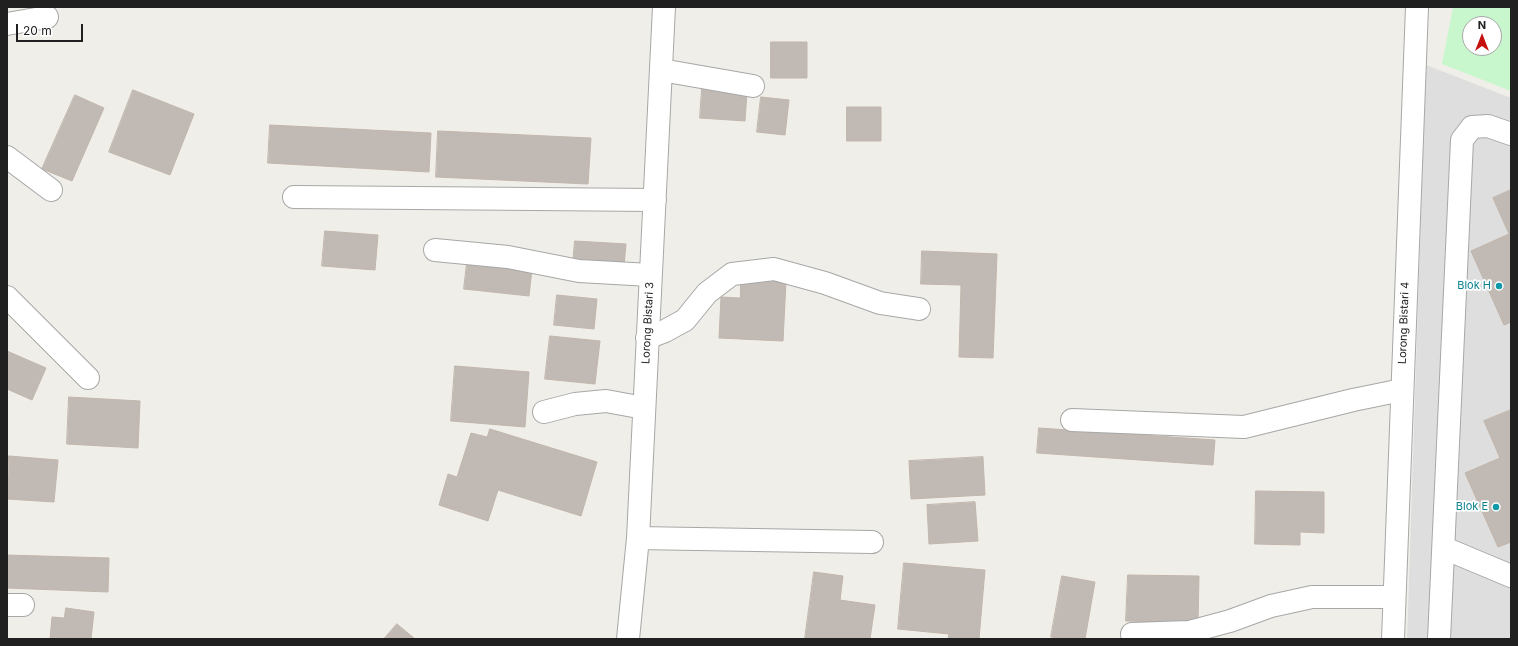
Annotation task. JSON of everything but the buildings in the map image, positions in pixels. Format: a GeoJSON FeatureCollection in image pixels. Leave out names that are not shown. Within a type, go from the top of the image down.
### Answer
{"type":"FeatureCollection","features":[{"type":"Feature","properties":{"kind":"street","name":"Lorong Bistari 3"},"geometry":{"type":"LineString","coordinates":[[628,639],[638,538],[664,7]]}},
{"type":"Feature","properties":{"kind":"street","name":"Lorong Bistari 4"},"geometry":{"type":"LineString","coordinates":[[1393,639],[1417,7]]}},
{"type":"Feature","properties":{"kind":"street"},"geometry":{"type":"LineString","coordinates":[[7,24],[47,17]]}},
{"type":"Feature","properties":{"kind":"street"},"geometry":{"type":"LineString","coordinates":[[661,70],[753,86]]}},
{"type":"Feature","properties":{"kind":"street"},"geometry":{"type":"LineString","coordinates":[[1440,639],[1462,140],[1472,127],[1488,126],[1511,134]]}},
{"type":"Feature","properties":{"kind":"street"},"geometry":{"type":"LineString","coordinates":[[7,158],[51,190]]}},
{"type":"Feature","properties":{"kind":"street"},"geometry":{"type":"LineString","coordinates":[[294,197],[655,200]]}},
{"type":"Feature","properties":{"kind":"street"},"geometry":{"type":"LineString","coordinates":[[435,250],[508,257],[580,272],[650,275]]}},
{"type":"Feature","properties":{"kind":"street"},"geometry":{"type":"LineString","coordinates":[[647,338],[665,331],[685,320],[707,293],[732,274],[774,269],[825,283],[880,303],[919,309]]}},
{"type":"Feature","properties":{"kind":"street"},"geometry":{"type":"LineString","coordinates":[[7,297],[88,378]]}},
{"type":"Feature","properties":{"kind":"street"},"geometry":{"type":"LineString","coordinates":[[1072,420],[1244,427],[1354,400],[1402,390]]}},
{"type":"Feature","properties":{"kind":"street"},"geometry":{"type":"LineString","coordinates":[[544,412],[575,404],[606,401],[644,408]]}},
{"type":"Feature","properties":{"kind":"street"},"geometry":{"type":"LineString","coordinates":[[638,538],[872,542]]}},
{"type":"Feature","properties":{"kind":"street"},"geometry":{"type":"LineString","coordinates":[[1444,548],[1511,576]]}},
{"type":"Feature","properties":{"kind":"street"},"geometry":{"type":"LineString","coordinates":[[1132,634],[1189,632],[1230,621],[1271,606],[1312,597],[1394,597]]}},
{"type":"Feature","properties":{"kind":"shaded area"},"geometry":{"type":"Polygon","coordinates":[[[1426,65],[1511,98],[1511,639],[1407,639],[1426,65]]]}},
{"type":"Feature","properties":{"kind":"green space"},"geometry":{"type":"Polygon","coordinates":[[[1453,7],[1511,7],[1511,91],[1442,64],[1453,7]]]}},
{"type":"Feature","properties":{"kind":"place","name":"Blok H"},"geometry":{"type":"Point","coordinates":[1499,286]}},
{"type":"Feature","properties":{"kind":"place","name":"Blok E"},"geometry":{"type":"Point","coordinates":[1496,507]}}]}
